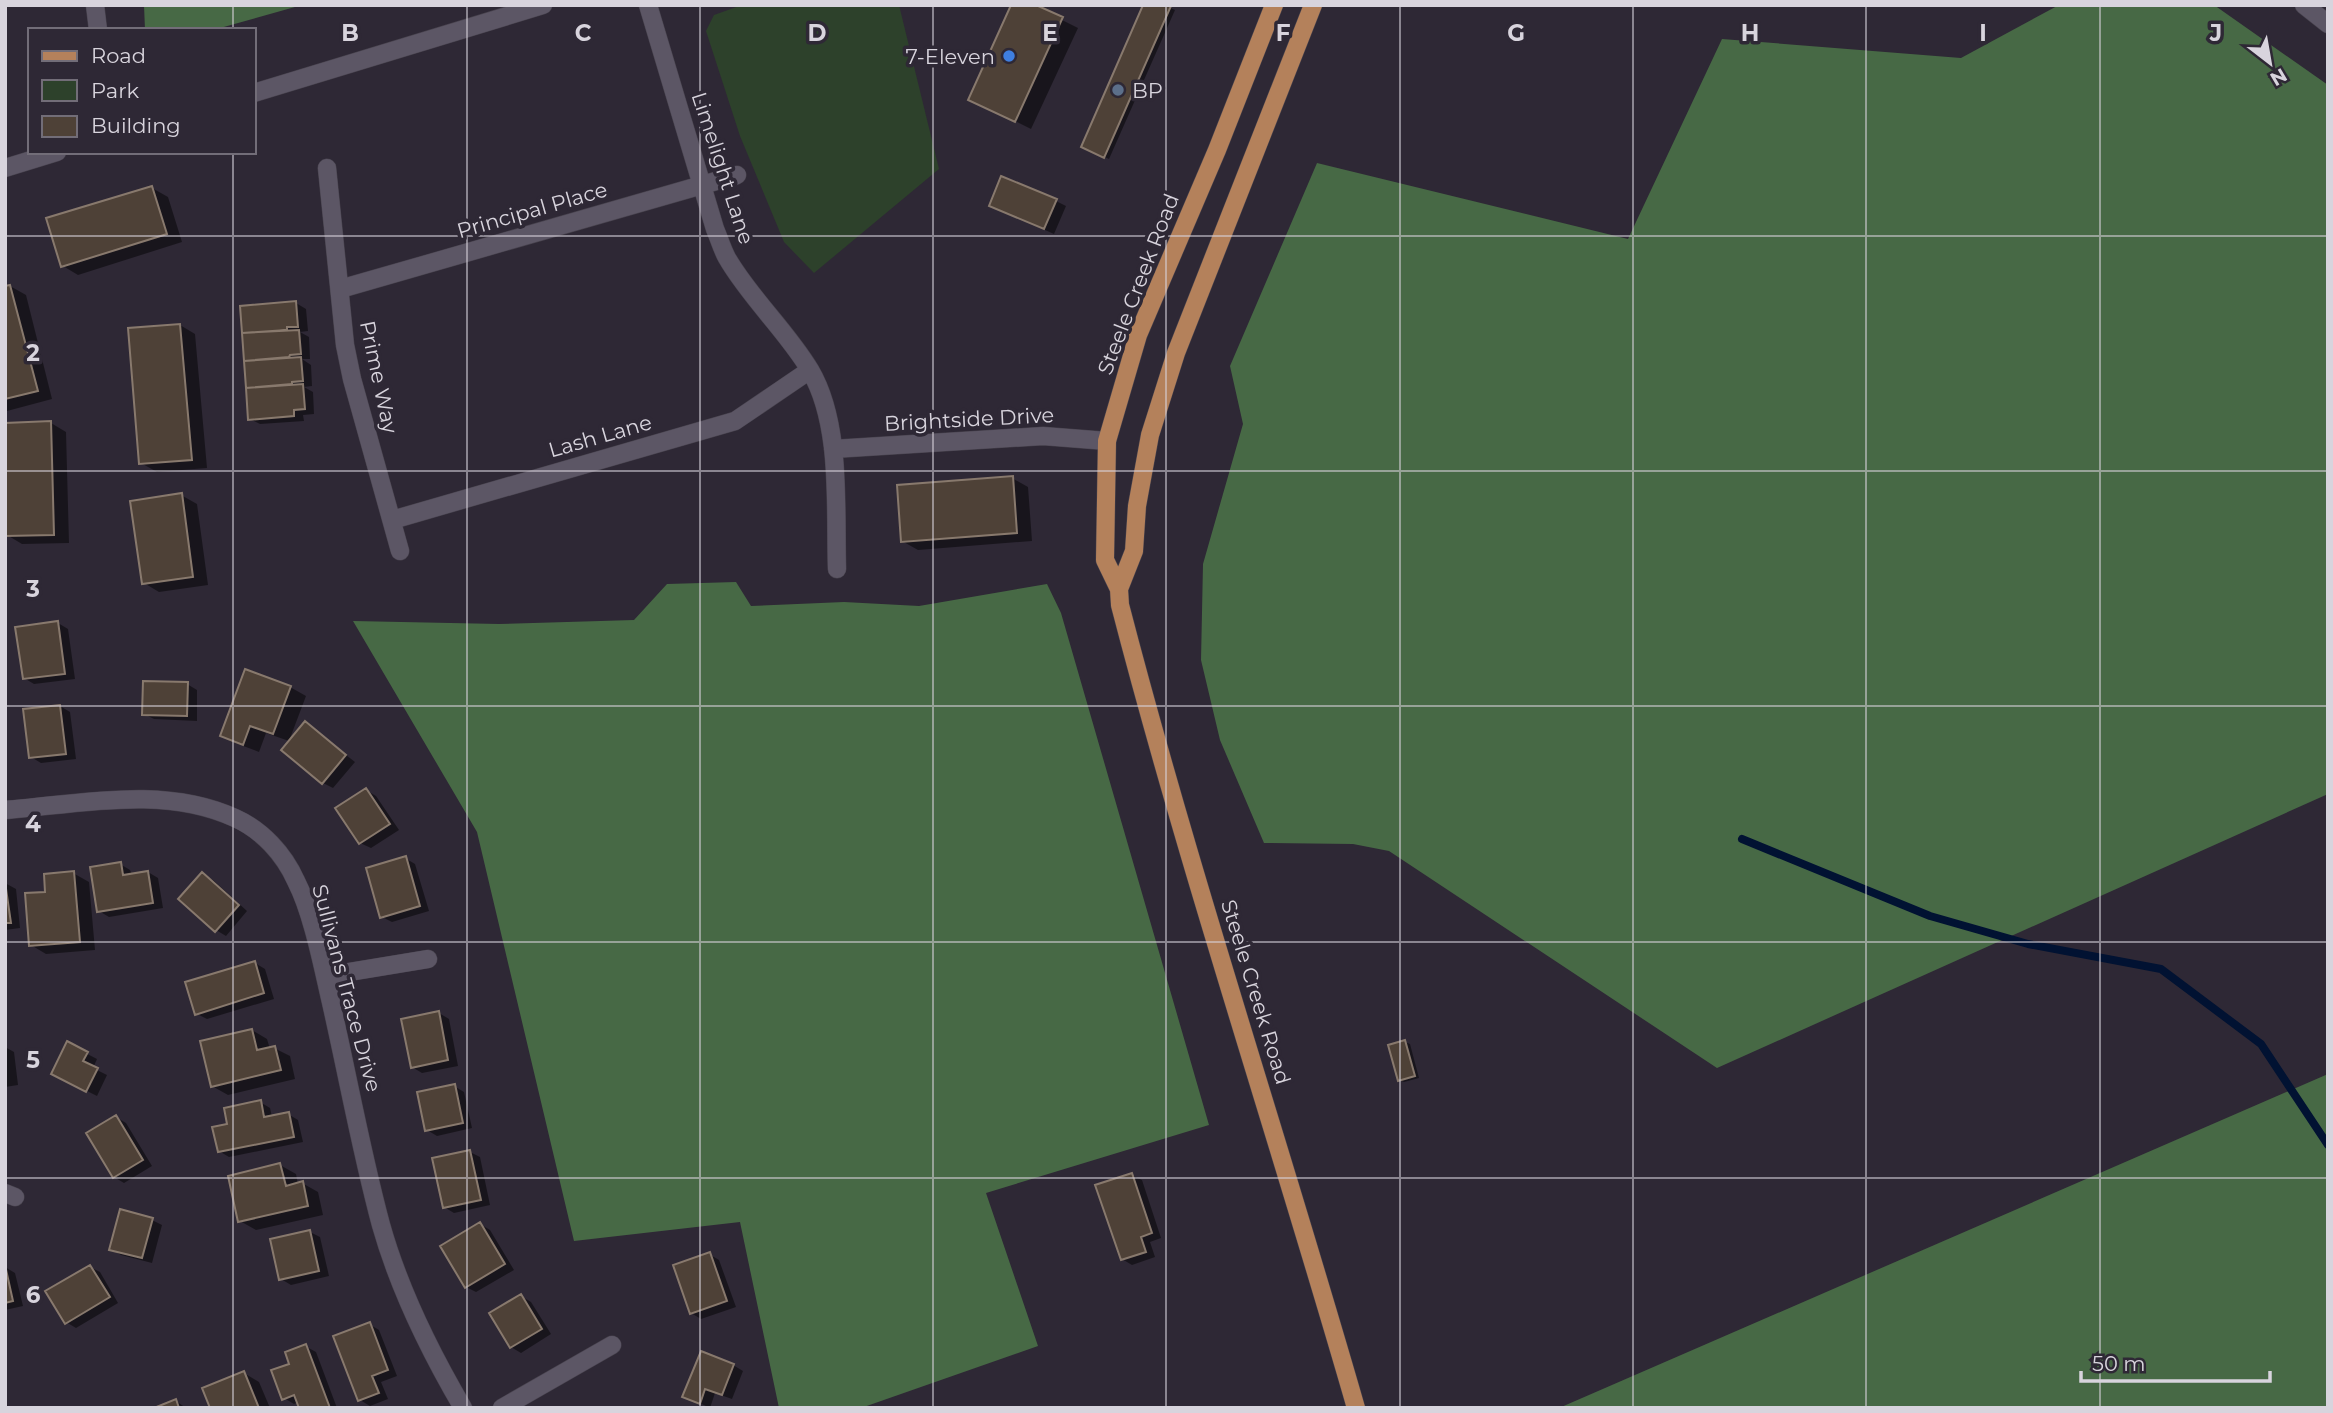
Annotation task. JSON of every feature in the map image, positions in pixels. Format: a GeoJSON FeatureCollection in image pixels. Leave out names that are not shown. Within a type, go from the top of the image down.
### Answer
{"type":"FeatureCollection","features":[{"type":"Feature","properties":{"kind":"main road","name":"Steele Creek Road"},"geometry":{"type":"LineString","coordinates":[[1274,5],[1217,150],[1138,335],[1107,441],[1105,560],[1119,589],[1120,605],[1148,715],[1356,1408]]}},
{"type":"Feature","properties":{"kind":"main road"},"geometry":{"type":"LineString","coordinates":[[1119,589],[1134,551],[1137,506],[1150,436],[1176,353],[1313,5]]}},
{"type":"Feature","properties":{"kind":"street"},"geometry":{"type":"LineString","coordinates":[[95,5],[98,28]]}},
{"type":"Feature","properties":{"kind":"street"},"geometry":{"type":"LineString","coordinates":[[256,92],[543,5]]}},
{"type":"Feature","properties":{"kind":"street","name":"Limelight Lane"},"geometry":{"type":"LineString","coordinates":[[648,5],[726,256],[810,370],[820,390],[833,449],[837,569]]}},
{"type":"Feature","properties":{"kind":"street"},"geometry":{"type":"LineString","coordinates":[[2304,5],[2328,24]]}},
{"type":"Feature","properties":{"kind":"street"},"geometry":{"type":"LineString","coordinates":[[5,168],[50,154]]}},
{"type":"Feature","properties":{"kind":"street","name":"Prime Way"},"geometry":{"type":"LineString","coordinates":[[327,168],[345,345],[400,551]]}},
{"type":"Feature","properties":{"kind":"street","name":"Principal Place"},"geometry":{"type":"LineString","coordinates":[[340,289],[737,175]]}},
{"type":"Feature","properties":{"kind":"street","name":"Lash Lane"},"geometry":{"type":"LineString","coordinates":[[392,520],[736,421],[810,370]]}},
{"type":"Feature","properties":{"kind":"street","name":"Brightside Drive"},"geometry":{"type":"LineString","coordinates":[[833,449],[1043,436],[1107,441]]}},
{"type":"Feature","properties":{"kind":"street","name":"Sullivans Trace Drive"},"geometry":{"type":"LineString","coordinates":[[5,810],[136,799],[204,805],[237,819],[260,834],[281,855],[297,882],[325,976],[381,1224],[406,1296],[463,1408]]}},
{"type":"Feature","properties":{"kind":"street"},"geometry":{"type":"LineString","coordinates":[[325,976],[428,959]]}},
{"type":"Feature","properties":{"kind":"street"},"geometry":{"type":"LineString","coordinates":[[502,1408],[612,1345]]}},
{"type":"Feature","properties":{"kind":"green space"},"geometry":{"type":"Polygon","coordinates":[[[144,5],[302,5],[220,28],[145,28],[144,5]]]}},
{"type":"Feature","properties":{"kind":"green space"},"geometry":{"type":"Polygon","coordinates":[[[742,5],[899,5],[939,169],[814,273],[784,242],[740,136],[706,31],[714,15],[742,5]]]}},
{"type":"Feature","properties":{"kind":"green space"},"geometry":{"type":"Polygon","coordinates":[[[2059,5],[2214,5],[2328,85],[2328,794],[1717,1068],[1389,851],[1353,844],[1264,843],[1220,740],[1201,660],[1203,564],[1243,424],[1230,366],[1317,163],[1628,239],[1722,39],[1961,58],[2059,5]]]}},
{"type":"Feature","properties":{"kind":"green space"},"geometry":{"type":"Polygon","coordinates":[[[736,582],[751,606],[844,602],[919,606],[1047,584],[1061,613],[1209,1125],[986,1193],[1038,1346],[861,1408],[779,1408],[740,1222],[574,1241],[477,832],[353,621],[499,624],[634,620],[667,584],[736,582]]]}},
{"type":"Feature","properties":{"kind":"green space"},"geometry":{"type":"Polygon","coordinates":[[[2328,1074],[2328,1408],[1559,1408],[2328,1074]]]}},
{"type":"Feature","properties":{"kind":"building"},"geometry":{"type":"Polygon","coordinates":[[[1011,5],[1036,5],[1063,17],[1015,122],[968,100],[1011,5]]]}},
{"type":"Feature","properties":{"kind":"building"},"geometry":{"type":"Polygon","coordinates":[[[1143,5],[1171,6],[1104,158],[1081,147],[1143,5]]]}},
{"type":"Feature","properties":{"kind":"building"},"geometry":{"type":"Polygon","coordinates":[[[1001,176],[1057,199],[1044,229],[989,206],[1001,176]]]}},
{"type":"Feature","properties":{"kind":"building"},"geometry":{"type":"Polygon","coordinates":[[[152,186],[167,234],[61,267],[46,218],[152,186]]]}},
{"type":"Feature","properties":{"kind":"building"},"geometry":{"type":"Polygon","coordinates":[[[10,285],[38,391],[5,399],[5,286],[10,285]]]}},
{"type":"Feature","properties":{"kind":"building"},"geometry":{"type":"Polygon","coordinates":[[[296,301],[298,327],[242,333],[240,306],[296,301]]]}},
{"type":"Feature","properties":{"kind":"building"},"geometry":{"type":"Polygon","coordinates":[[[180,324],[192,460],[139,464],[128,328],[180,324]]]}},
{"type":"Feature","properties":{"kind":"building"},"geometry":{"type":"Polygon","coordinates":[[[299,330],[301,354],[244,361],[242,333],[299,330]]]}},
{"type":"Feature","properties":{"kind":"building"},"geometry":{"type":"Polygon","coordinates":[[[301,357],[303,381],[246,388],[244,361],[301,357]]]}},
{"type":"Feature","properties":{"kind":"building"},"geometry":{"type":"Polygon","coordinates":[[[303,384],[305,409],[294,410],[294,416],[248,420],[246,388],[303,384]]]}},
{"type":"Feature","properties":{"kind":"building"},"geometry":{"type":"Polygon","coordinates":[[[51,421],[54,535],[5,536],[5,423],[51,421]]]}},
{"type":"Feature","properties":{"kind":"building"},"geometry":{"type":"Polygon","coordinates":[[[1013,476],[1017,533],[901,542],[897,485],[1013,476]]]}},
{"type":"Feature","properties":{"kind":"building"},"geometry":{"type":"Polygon","coordinates":[[[182,493],[193,577],[142,584],[130,501],[182,493]]]}},
{"type":"Feature","properties":{"kind":"building"},"geometry":{"type":"Polygon","coordinates":[[[58,621],[65,674],[23,679],[15,627],[58,621]]]}},
{"type":"Feature","properties":{"kind":"building"},"geometry":{"type":"Polygon","coordinates":[[[245,669],[291,686],[273,734],[250,726],[243,745],[220,736],[245,669]]]}},
{"type":"Feature","properties":{"kind":"building"},"geometry":{"type":"Polygon","coordinates":[[[143,681],[188,682],[187,716],[142,715],[143,681]]]}},
{"type":"Feature","properties":{"kind":"building"},"geometry":{"type":"Polygon","coordinates":[[[60,705],[66,754],[29,758],[23,709],[60,705]]]}},
{"type":"Feature","properties":{"kind":"building"},"geometry":{"type":"Polygon","coordinates":[[[305,721],[346,755],[322,784],[281,750],[305,721]]]}},
{"type":"Feature","properties":{"kind":"building"},"geometry":{"type":"Polygon","coordinates":[[[366,788],[390,824],[359,844],[335,808],[366,788]]]}},
{"type":"Feature","properties":{"kind":"building"},"geometry":{"type":"Polygon","coordinates":[[[406,856],[420,906],[380,918],[366,868],[406,856]]]}},
{"type":"Feature","properties":{"kind":"building"},"geometry":{"type":"Polygon","coordinates":[[[121,862],[123,875],[148,871],[153,903],[97,912],[90,867],[121,862]]]}},
{"type":"Feature","properties":{"kind":"building"},"geometry":{"type":"Polygon","coordinates":[[[74,871],[80,942],[29,946],[25,893],[45,892],[44,874],[74,871]]]}},
{"type":"Feature","properties":{"kind":"building"},"geometry":{"type":"Polygon","coordinates":[[[202,872],[239,905],[215,932],[178,899],[202,872]]]}},
{"type":"Feature","properties":{"kind":"building"},"geometry":{"type":"Polygon","coordinates":[[[5,882],[11,923],[5,923],[5,882]]]}},
{"type":"Feature","properties":{"kind":"building"},"geometry":{"type":"Polygon","coordinates":[[[255,961],[264,993],[195,1015],[185,982],[255,961]]]}},
{"type":"Feature","properties":{"kind":"building"},"geometry":{"type":"Polygon","coordinates":[[[439,1011],[448,1060],[411,1068],[401,1019],[439,1011]]]}},
{"type":"Feature","properties":{"kind":"building"},"geometry":{"type":"Polygon","coordinates":[[[252,1029],[257,1050],[275,1046],[281,1070],[211,1087],[200,1041],[252,1029]]]}},
{"type":"Feature","properties":{"kind":"building"},"geometry":{"type":"Polygon","coordinates":[[[1405,1040],[1415,1076],[1398,1081],[1388,1045],[1405,1040]]]}},
{"type":"Feature","properties":{"kind":"building"},"geometry":{"type":"Polygon","coordinates":[[[67,1041],[88,1052],[83,1061],[98,1068],[86,1092],[51,1074],[67,1041]]]}},
{"type":"Feature","properties":{"kind":"building"},"geometry":{"type":"Polygon","coordinates":[[[455,1084],[463,1123],[425,1131],[417,1092],[455,1084]]]}},
{"type":"Feature","properties":{"kind":"building"},"geometry":{"type":"Polygon","coordinates":[[[261,1100],[264,1117],[289,1112],[294,1137],[218,1152],[212,1127],[227,1124],[224,1108],[261,1100]]]}},
{"type":"Feature","properties":{"kind":"building"},"geometry":{"type":"Polygon","coordinates":[[[116,1115],[143,1160],[113,1178],[86,1133],[116,1115]]]}},
{"type":"Feature","properties":{"kind":"building"},"geometry":{"type":"Polygon","coordinates":[[[470,1150],[481,1200],[443,1208],[432,1158],[470,1150]]]}},
{"type":"Feature","properties":{"kind":"building"},"geometry":{"type":"Polygon","coordinates":[[[280,1163],[286,1186],[303,1181],[308,1206],[238,1222],[228,1176],[280,1163]]]}},
{"type":"Feature","properties":{"kind":"building"},"geometry":{"type":"Polygon","coordinates":[[[1132,1173],[1152,1233],[1141,1237],[1146,1252],[1121,1260],[1095,1185],[1132,1173]]]}},
{"type":"Feature","properties":{"kind":"building"},"geometry":{"type":"Polygon","coordinates":[[[120,1209],[153,1218],[142,1258],[109,1250],[120,1209]]]}},
{"type":"Feature","properties":{"kind":"building"},"geometry":{"type":"Polygon","coordinates":[[[480,1222],[505,1264],[465,1288],[440,1246],[480,1222]]]}},
{"type":"Feature","properties":{"kind":"building"},"geometry":{"type":"Polygon","coordinates":[[[310,1230],[319,1271],[279,1280],[270,1239],[310,1230]]]}},
{"type":"Feature","properties":{"kind":"building"},"geometry":{"type":"Polygon","coordinates":[[[710,1252],[727,1301],[690,1314],[673,1265],[710,1252]]]}},
{"type":"Feature","properties":{"kind":"building"},"geometry":{"type":"Polygon","coordinates":[[[5,1265],[13,1301],[5,1303],[5,1265]]]}},
{"type":"Feature","properties":{"kind":"building"},"geometry":{"type":"Polygon","coordinates":[[[90,1265],[110,1297],[65,1324],[45,1291],[90,1265]]]}},
{"type":"Feature","properties":{"kind":"building"},"geometry":{"type":"Polygon","coordinates":[[[521,1294],[542,1329],[510,1348],[489,1313],[521,1294]]]}},
{"type":"Feature","properties":{"kind":"building"},"geometry":{"type":"Polygon","coordinates":[[[370,1322],[388,1370],[372,1376],[379,1393],[358,1401],[333,1336],[370,1322]]]}},
{"type":"Feature","properties":{"kind":"building"},"geometry":{"type":"Polygon","coordinates":[[[306,1344],[330,1408],[299,1408],[294,1395],[282,1400],[271,1370],[289,1364],[285,1352],[306,1344]]]}},
{"type":"Feature","properties":{"kind":"building"},"geometry":{"type":"Polygon","coordinates":[[[701,1351],[734,1364],[722,1395],[705,1389],[700,1404],[682,1397],[701,1351]]]}},
{"type":"Feature","properties":{"kind":"building"},"geometry":{"type":"Polygon","coordinates":[[[244,1371],[259,1408],[210,1408],[202,1388],[244,1371]]]}},
{"type":"Feature","properties":{"kind":"building"},"geometry":{"type":"Polygon","coordinates":[[[176,1399],[179,1408],[154,1408],[176,1399]]]}},
{"type":"Feature","properties":{"kind":"waterway"},"geometry":{"type":"LineString","coordinates":[[1742,839],[1930,916],[2028,944],[2161,969],[2261,1044],[2328,1145]]}},
{"type":"Feature","properties":{"kind":"place","name":"7-Eleven"},"geometry":{"type":"Point","coordinates":[1009,56]}},
{"type":"Feature","properties":{"kind":"place","name":"BP"},"geometry":{"type":"Point","coordinates":[1118,90]}}]}
